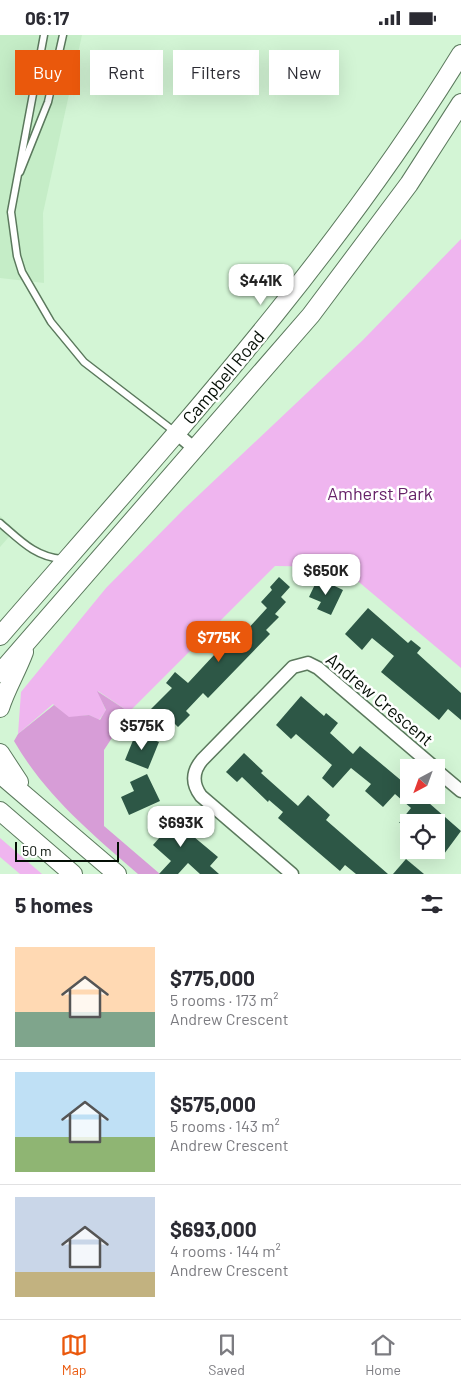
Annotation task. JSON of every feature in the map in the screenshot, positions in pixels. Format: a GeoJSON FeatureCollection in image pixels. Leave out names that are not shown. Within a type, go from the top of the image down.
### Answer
{"type":"FeatureCollection","features":[{"type":"Feature","properties":{"kind":"main road","name":"Campbell Road"},"geometry":{"type":"LineString","coordinates":[[0,636],[176,433],[320,257],[406,140],[461,54]]}},
{"type":"Feature","properties":{"kind":"main road","name":"Campbell Road"},"geometry":{"type":"LineString","coordinates":[[0,673],[311,315],[408,184],[461,103]]}},
{"type":"Feature","properties":{"kind":"main road"},"geometry":{"type":"LineString","coordinates":[[0,708],[29,640]]}},
{"type":"Feature","properties":{"kind":"main road"},"geometry":{"type":"LineString","coordinates":[[0,753],[7,766],[39,807]]}},
{"type":"Feature","properties":{"kind":"main road"},"geometry":{"type":"LineString","coordinates":[[0,774],[117,874]]}},
{"type":"Feature","properties":{"kind":"main road"},"geometry":{"type":"LineString","coordinates":[[0,811],[73,874]]}},
{"type":"Feature","properties":{"kind":"street"},"geometry":{"type":"LineString","coordinates":[[176,433],[195,449]]}},
{"type":"Feature","properties":{"kind":"street","name":"Andrew Crescent"},"geometry":{"type":"LineString","coordinates":[[292,874],[201,796],[195,787],[193,778],[196,768],[202,760],[293,667],[308,663],[318,668],[423,759]]}},
{"type":"Feature","properties":{"kind":"street","name":"Andrew Crescent"},"geometry":{"type":"LineString","coordinates":[[445,777],[461,791]]}},
{"type":"Feature","properties":{"kind":"lane"},"geometry":{"type":"LineString","coordinates":[[44,35],[11,211],[17,256],[22,272],[51,322],[84,362],[176,433]]}},
{"type":"Feature","properties":{"kind":"lane"},"geometry":{"type":"LineString","coordinates":[[14,187],[48,102],[62,35]]}},
{"type":"Feature","properties":{"kind":"lane"},"geometry":{"type":"LineString","coordinates":[[0,523],[34,552],[49,558],[66,560]]}},
{"type":"Feature","properties":{"kind":"shaded area"},"geometry":{"type":"Polygon","coordinates":[[[0,35],[82,35],[79,50],[15,50],[15,95],[69,95],[43,213],[44,283],[0,278],[0,35]]]}},
{"type":"Feature","properties":{"kind":"shaded area"},"geometry":{"type":"Polygon","coordinates":[[[0,516],[15,530],[0,547],[0,516]]]}},
{"type":"Feature","properties":{"kind":"shaded area"},"geometry":{"type":"Polygon","coordinates":[[[97,691],[129,712],[104,750],[104,826],[160,874],[138,874],[104,844],[70,813],[40,779],[14,741],[18,734],[54,705],[69,717],[89,715],[100,720],[106,710],[97,691]]]}},
{"type":"Feature","properties":{"kind":"green space","name":"Amherst Park"},"geometry":{"type":"Polygon","coordinates":[[[461,239],[461,668],[341,567],[275,566],[129,712],[98,691],[106,711],[99,720],[89,715],[69,718],[53,704],[18,734],[21,692],[106,588],[184,509],[363,340],[461,239]]]}},
{"type":"Feature","properties":{"kind":"green space"},"geometry":{"type":"Polygon","coordinates":[[[0,838],[42,874],[20,874],[0,857],[0,838]]]}},
{"type":"Feature","properties":{"kind":"building"},"geometry":{"type":"Polygon","coordinates":[[[279,577],[290,587],[281,597],[286,602],[275,614],[279,617],[266,630],[270,634],[208,698],[203,693],[186,711],[190,715],[178,727],[169,718],[159,728],[145,715],[172,688],[166,683],[175,672],[188,683],[227,641],[222,636],[235,622],[245,632],[267,608],[261,602],[272,590],[270,587],[279,577]]]}},
{"type":"Feature","properties":{"kind":"building"},"geometry":{"type":"Polygon","coordinates":[[[318,578],[343,590],[331,615],[317,609],[321,602],[309,597],[318,578]]]}},
{"type":"Feature","properties":{"kind":"building"},"geometry":{"type":"Polygon","coordinates":[[[368,608],[408,643],[411,640],[421,648],[417,653],[461,693],[461,720],[448,709],[439,720],[381,672],[394,656],[372,638],[362,650],[345,634],[368,608]]]}},
{"type":"Feature","properties":{"kind":"building"},"geometry":{"type":"Polygon","coordinates":[[[301,696],[324,716],[326,713],[338,723],[330,733],[353,754],[360,746],[400,779],[400,798],[395,794],[383,807],[365,791],[371,784],[351,768],[333,788],[322,778],[332,765],[296,734],[291,739],[276,725],[301,696]]]}},
{"type":"Feature","properties":{"kind":"building"},"geometry":{"type":"Polygon","coordinates":[[[136,733],[159,742],[148,769],[125,760],[136,733]]]}},
{"type":"Feature","properties":{"kind":"building"},"geometry":{"type":"Polygon","coordinates":[[[244,753],[263,771],[261,773],[298,806],[308,795],[330,815],[326,820],[388,874],[356,874],[345,865],[340,871],[278,818],[283,812],[269,800],[268,802],[242,777],[237,782],[226,772],[244,753]]]}},
{"type":"Feature","properties":{"kind":"building"},"geometry":{"type":"Polygon","coordinates":[[[147,774],[160,801],[129,815],[121,797],[134,791],[130,782],[147,774]]]}},
{"type":"Feature","properties":{"kind":"building"},"geometry":{"type":"Polygon","coordinates":[[[406,804],[430,804],[442,814],[406,814],[411,808],[406,804]]]}},
{"type":"Feature","properties":{"kind":"building"},"geometry":{"type":"Polygon","coordinates":[[[163,811],[218,857],[210,866],[219,874],[200,874],[188,863],[178,874],[159,874],[171,861],[153,845],[160,837],[149,827],[163,811]]]}},
{"type":"Feature","properties":{"kind":"building"},"geometry":{"type":"Polygon","coordinates":[[[445,817],[461,831],[445,853],[445,817]]]}},
{"type":"Feature","properties":{"kind":"building"},"geometry":{"type":"Polygon","coordinates":[[[406,859],[424,874],[393,874],[406,859]]]}}]}
